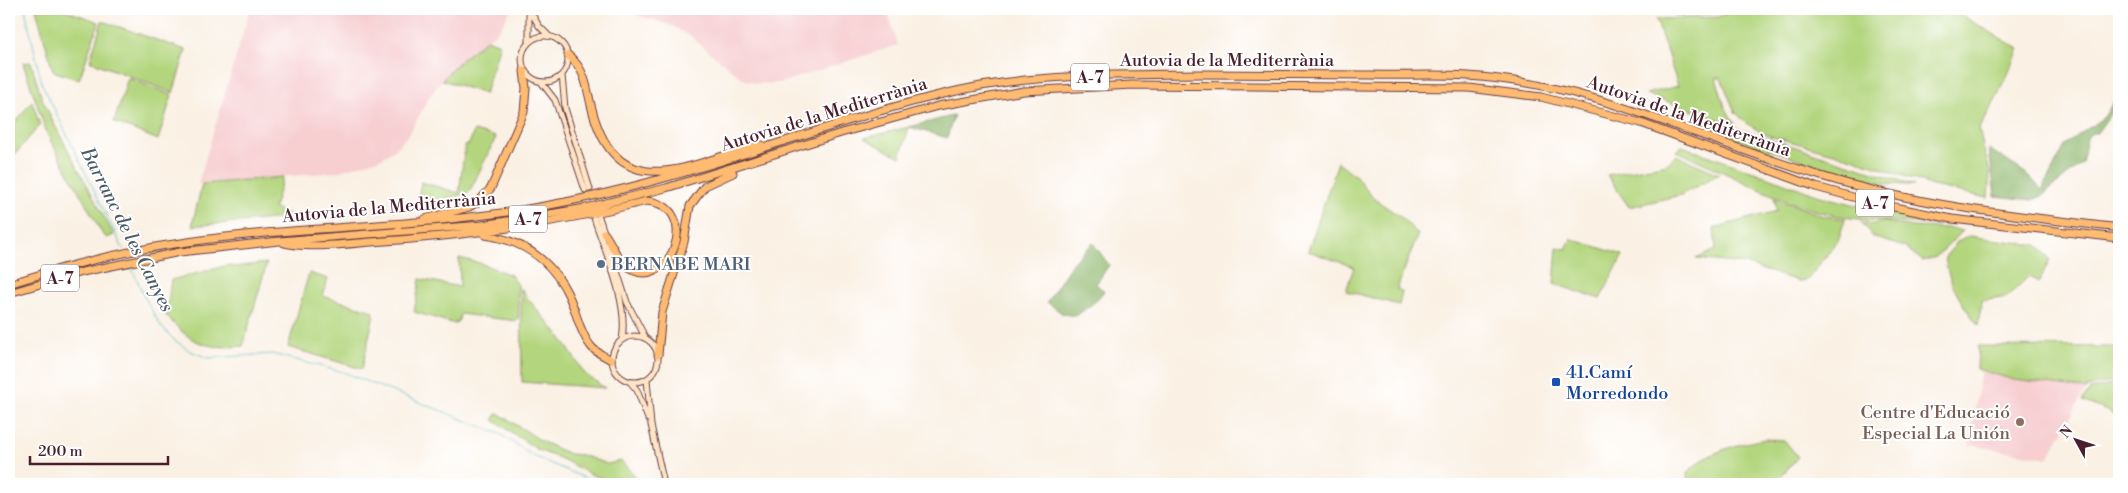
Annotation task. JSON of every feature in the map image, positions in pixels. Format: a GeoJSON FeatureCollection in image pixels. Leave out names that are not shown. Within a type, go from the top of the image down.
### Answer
{"type":"FeatureCollection","features":[{"type":"Feature","properties":{"kind":"highway"},"geometry":{"type":"LineString","coordinates":[[568,55],[578,63],[584,74],[596,125],[604,143],[614,156],[636,170],[666,171],[754,146],[773,145]]}},
{"type":"Feature","properties":{"kind":"highway"},"geometry":{"type":"LineString","coordinates":[[420,221],[432,215],[448,214],[469,207],[478,202],[491,188],[524,112],[526,88],[524,71]]}},
{"type":"Feature","properties":{"kind":"highway","name":"Autovia de la Mediterrània"},"geometry":{"type":"LineString","coordinates":[[9,284],[109,256],[224,237],[490,214],[583,199],[664,179],[901,104],[984,86],[1057,78],[1246,74],[1470,76],[1542,86],[1591,96],[1642,112],[1817,175],[1878,192],[1954,208],[2119,228]]}},
{"type":"Feature","properties":{"kind":"highway","name":"Autovia de la Mediterrània"},"geometry":{"type":"LineString","coordinates":[[9,293],[113,265],[153,257],[279,241],[482,225],[586,208],[666,188],[890,118],[948,104],[1024,91],[1132,85],[1469,88],[1541,98],[1592,109],[1641,124],[1723,155],[1816,186],[1875,203],[1952,219],[2119,238]]}},
{"type":"Feature","properties":{"kind":"highway"},"geometry":{"type":"LineString","coordinates":[[658,355],[662,312],[681,254],[688,215],[694,199],[711,182],[766,162],[776,153]]}},
{"type":"Feature","properties":{"kind":"highway"},"geometry":{"type":"LineString","coordinates":[[279,241],[293,245],[336,245],[478,234],[564,220],[647,202],[654,202],[669,211],[677,226],[678,234],[673,252],[668,260],[654,271],[639,272],[625,265],[604,233]]}},
{"type":"Feature","properties":{"kind":"highway"},"geometry":{"type":"LineString","coordinates":[[478,234],[506,239],[528,248],[539,256],[551,268],[565,289],[590,345],[611,360]]}},
{"type":"Feature","properties":{"kind":"main road"},"geometry":{"type":"LineString","coordinates":[[529,9],[539,26],[549,36],[563,44],[568,55],[566,69],[562,75],[556,80],[541,82]]}},
{"type":"Feature","properties":{"kind":"main road"},"geometry":{"type":"LineString","coordinates":[[529,9],[529,42],[522,59],[524,71],[541,82],[555,100],[588,190],[565,108],[562,75]]}},
{"type":"Feature","properties":{"kind":"main road"},"geometry":{"type":"LineString","coordinates":[[529,42],[542,36],[549,36]]}},
{"type":"Feature","properties":{"kind":"main road"},"geometry":{"type":"LineString","coordinates":[[622,339],[624,325],[621,304],[596,218],[604,233],[626,302],[645,337],[656,348],[658,355],[656,368],[648,379],[650,426]]}},
{"type":"Feature","properties":{"kind":"main road"},"geometry":{"type":"LineString","coordinates":[[645,337],[630,336],[622,339],[614,348],[611,360],[618,375],[630,382],[638,390],[650,426],[664,484]]}},
{"type":"Feature","properties":{"kind":"main road"},"geometry":{"type":"LineString","coordinates":[[630,382],[648,379]]}},
{"type":"Feature","properties":{"kind":"shaded area"},"geometry":{"type":"Polygon","coordinates":[[[250,9],[511,9],[499,30],[476,48],[442,80],[428,99],[409,134],[394,150],[382,158],[337,172],[198,184],[250,9]]]}},
{"type":"Feature","properties":{"kind":"shaded area"},"geometry":{"type":"Polygon","coordinates":[[[565,9],[887,9],[898,45],[780,83],[757,84],[743,79],[690,36],[670,25],[623,11],[565,9]]]}},
{"type":"Feature","properties":{"kind":"shaded area","name":"Centre d'Educació Especial La Unión"},"geometry":{"type":"Polygon","coordinates":[[[1981,370],[2014,380],[2086,389],[2048,458],[1969,445],[1981,370]]]}},
{"type":"Feature","properties":{"kind":"green space"},"geometry":{"type":"Polygon","coordinates":[[[36,9],[62,9],[99,22],[79,80],[53,71],[36,9]]]}},
{"type":"Feature","properties":{"kind":"green space"},"geometry":{"type":"Polygon","coordinates":[[[1636,9],[1729,9],[1707,14],[1683,15],[1660,14],[1637,11],[1636,9]]]}},
{"type":"Feature","properties":{"kind":"green space"},"geometry":{"type":"Polygon","coordinates":[[[1740,9],[1951,9],[2019,49],[2004,83],[1979,130],[1990,173],[1988,198],[1933,186],[1849,157],[1766,135],[1746,123],[1735,112],[1721,78],[1716,78],[1725,107],[1736,126],[1646,94],[1678,86],[1656,19],[1717,17],[1740,9]]]}},
{"type":"Feature","properties":{"kind":"green space"},"geometry":{"type":"Polygon","coordinates":[[[102,21],[186,50],[173,93],[90,61],[102,21]]]}},
{"type":"Feature","properties":{"kind":"green space"},"geometry":{"type":"Polygon","coordinates":[[[487,39],[500,44],[485,94],[442,80],[461,60],[487,39]]]}},
{"type":"Feature","properties":{"kind":"green space"},"geometry":{"type":"Polygon","coordinates":[[[31,62],[41,96],[53,122],[114,235],[107,238],[103,235],[47,134],[23,63],[31,62]]]}},
{"type":"Feature","properties":{"kind":"green space"},"geometry":{"type":"Polygon","coordinates":[[[128,78],[172,95],[158,140],[114,122],[128,78]]]}},
{"type":"Feature","properties":{"kind":"green space"},"geometry":{"type":"Polygon","coordinates":[[[2119,92],[2119,102],[2097,133],[2092,133],[2087,138],[2082,164],[2042,196],[2033,200],[1995,196],[1989,149],[2027,174],[2042,190],[2066,144],[2104,117],[2119,92]]]}},
{"type":"Feature","properties":{"kind":"green space"},"geometry":{"type":"Polygon","coordinates":[[[32,101],[40,125],[9,161],[9,131],[32,101]]]}},
{"type":"Feature","properties":{"kind":"green space"},"geometry":{"type":"Polygon","coordinates":[[[954,115],[947,138],[909,127],[952,116],[954,115]]]}},
{"type":"Feature","properties":{"kind":"green space"},"geometry":{"type":"Polygon","coordinates":[[[1705,118],[1914,185],[1871,181],[1737,140],[1699,127],[1705,118]]]}},
{"type":"Feature","properties":{"kind":"green space"},"geometry":{"type":"Polygon","coordinates":[[[909,127],[900,157],[864,138],[909,127]]]}},
{"type":"Feature","properties":{"kind":"green space"},"geometry":{"type":"Polygon","coordinates":[[[474,131],[496,137],[470,191],[465,195],[417,205],[421,182],[459,193],[465,145],[469,144],[474,131]]]}},
{"type":"Feature","properties":{"kind":"green space"},"geometry":{"type":"Polygon","coordinates":[[[1682,146],[1820,196],[1937,225],[1863,219],[1820,212],[1765,192],[1676,151],[1682,146]]]}},
{"type":"Feature","properties":{"kind":"green space"},"geometry":{"type":"Polygon","coordinates":[[[1676,155],[1719,174],[1681,195],[1629,207],[1607,175],[1667,164],[1676,155]]]}},
{"type":"Feature","properties":{"kind":"green space"},"geometry":{"type":"Polygon","coordinates":[[[1338,162],[1356,176],[1373,198],[1401,217],[1418,234],[1397,289],[1402,292],[1399,305],[1346,291],[1354,267],[1308,251],[1338,162]]]}},
{"type":"Feature","properties":{"kind":"green space"},"geometry":{"type":"Polygon","coordinates":[[[283,177],[274,208],[297,217],[192,226],[202,184],[283,177]]]}},
{"type":"Feature","properties":{"kind":"green space"},"geometry":{"type":"Polygon","coordinates":[[[1774,198],[1823,216],[1845,219],[1838,241],[1807,280],[1798,281],[1745,264],[1696,259],[1716,250],[1714,228],[1777,211],[1774,198]]]}},
{"type":"Feature","properties":{"kind":"green space"},"geometry":{"type":"Polygon","coordinates":[[[1860,221],[1872,224],[1884,222],[1913,227],[1950,228],[1963,231],[1936,257],[1923,261],[1904,247],[1873,237],[1860,221]]]}},
{"type":"Feature","properties":{"kind":"green space"},"geometry":{"type":"Polygon","coordinates":[[[1969,236],[2037,245],[2050,259],[2039,282],[2029,276],[2007,297],[1982,301],[1978,325],[1961,301],[1953,285],[1945,257],[1958,241],[1969,236]]]}},
{"type":"Feature","properties":{"kind":"green space"},"geometry":{"type":"Polygon","coordinates":[[[1571,239],[1623,255],[1600,299],[1554,284],[1557,247],[1566,249],[1571,239]]]}},
{"type":"Feature","properties":{"kind":"green space"},"geometry":{"type":"Polygon","coordinates":[[[1093,243],[1109,265],[1096,284],[1104,291],[1096,301],[1076,316],[1063,314],[1047,302],[1073,262],[1093,243]]]}},
{"type":"Feature","properties":{"kind":"green space"},"geometry":{"type":"Polygon","coordinates":[[[459,258],[480,263],[511,275],[518,285],[519,316],[517,321],[460,314],[459,320],[455,324],[414,312],[420,279],[460,287],[459,258]]]}},
{"type":"Feature","properties":{"kind":"green space"},"geometry":{"type":"Polygon","coordinates":[[[267,263],[243,346],[216,346],[196,341],[179,329],[161,309],[168,303],[171,280],[229,265],[233,267],[267,263]]]}},
{"type":"Feature","properties":{"kind":"green space"},"geometry":{"type":"Polygon","coordinates":[[[309,273],[328,279],[323,296],[373,311],[374,315],[362,369],[288,347],[309,273]]]}},
{"type":"Feature","properties":{"kind":"green space"},"geometry":{"type":"Polygon","coordinates":[[[521,288],[559,335],[585,374],[605,388],[522,382],[521,288]]]}},
{"type":"Feature","properties":{"kind":"green space"},"geometry":{"type":"Polygon","coordinates":[[[1978,346],[2119,347],[2119,381],[2099,384],[2086,389],[2014,380],[1977,369],[1978,346]]]}},
{"type":"Feature","properties":{"kind":"green space"},"geometry":{"type":"Polygon","coordinates":[[[2119,383],[2119,416],[2082,401],[2090,390],[2119,383]]]}},
{"type":"Feature","properties":{"kind":"green space"},"geometry":{"type":"Polygon","coordinates":[[[498,413],[543,442],[569,454],[582,455],[607,464],[621,461],[635,476],[637,484],[613,484],[564,460],[538,450],[493,420],[498,413]]]}},
{"type":"Feature","properties":{"kind":"green space"},"geometry":{"type":"Polygon","coordinates":[[[1767,439],[1784,440],[1798,457],[1774,484],[1688,484],[1687,473],[1704,459],[1735,446],[1767,439]]]}},
{"type":"Feature","properties":{"kind":"waterway","name":"Barranc de les Canyes"},"geometry":{"type":"LineString","coordinates":[[25,9],[42,84],[123,249]]}},
{"type":"Feature","properties":{"kind":"waterway","name":"Barranc de les Canyes"},"geometry":{"type":"LineString","coordinates":[[130,264],[144,296],[160,325],[173,339],[190,351],[208,358],[272,354],[343,372],[500,434],[533,456],[599,484]]}},
{"type":"Feature","properties":{"kind":"place","name":"BERNABE MARI"},"geometry":{"type":"Point","coordinates":[601,264]}},
{"type":"Feature","properties":{"kind":"place","name":"41.Camí Morredondo"},"geometry":{"type":"Point","coordinates":[1556,382]}},
{"type":"Feature","properties":{"kind":"place","name":"Centre d'Educació Especial La Unión"},"geometry":{"type":"Point","coordinates":[2020,422]}}]}
